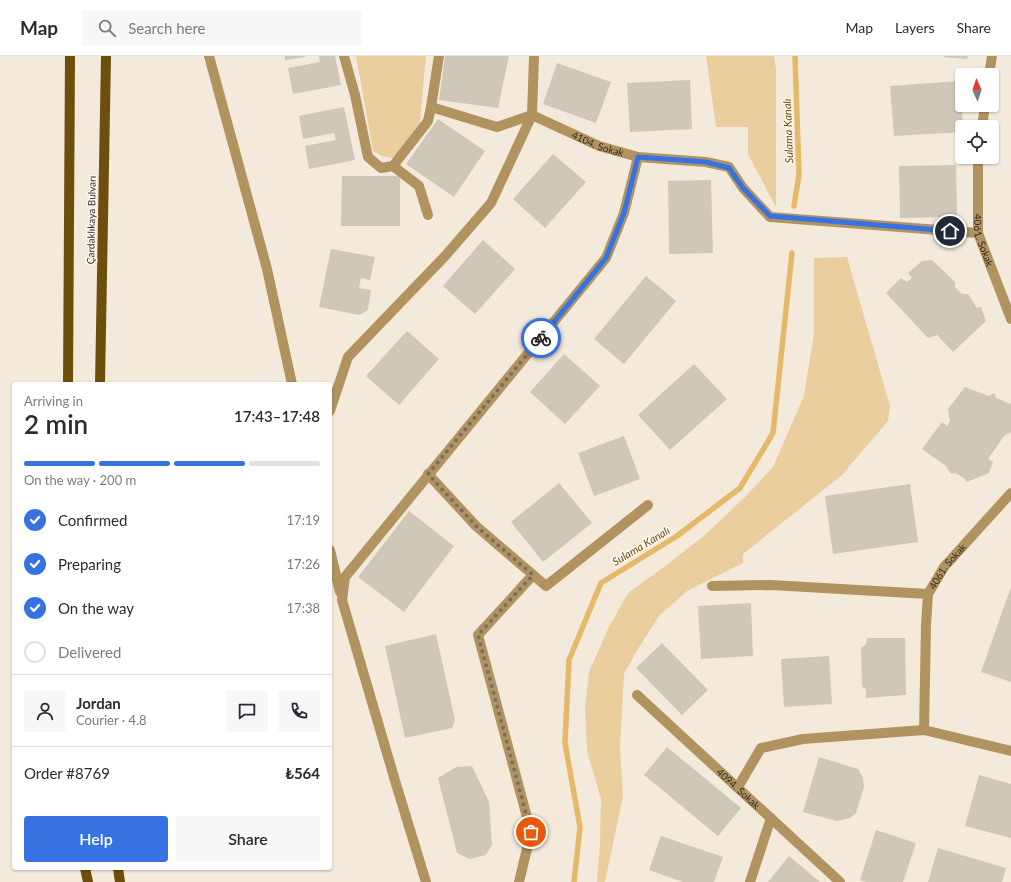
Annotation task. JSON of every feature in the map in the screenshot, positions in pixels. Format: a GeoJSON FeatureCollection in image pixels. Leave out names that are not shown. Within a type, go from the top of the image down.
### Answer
{"type":"FeatureCollection","features":[{"type":"Feature","properties":{"kind":"main road"},"geometry":{"type":"LineString","coordinates":[[68,382],[70,56]]}},
{"type":"Feature","properties":{"kind":"main road","name":"Çardaklıkaya Bulvarı"},"geometry":{"type":"LineString","coordinates":[[100,382],[106,56]]}},
{"type":"Feature","properties":{"kind":"main road"},"geometry":{"type":"LineString","coordinates":[[85,870],[88,882]]}},
{"type":"Feature","properties":{"kind":"main road"},"geometry":{"type":"LineString","coordinates":[[118,870],[120,882]]}},
{"type":"Feature","properties":{"kind":"street"},"geometry":{"type":"LineString","coordinates":[[208,56],[267,269],[292,382]]}},
{"type":"Feature","properties":{"kind":"street"},"geometry":{"type":"LineString","coordinates":[[344,56],[355,95],[368,157],[381,168],[393,166],[428,121],[432,107],[439,56]]}},
{"type":"Feature","properties":{"kind":"street"},"geometry":{"type":"LineString","coordinates":[[332,405],[348,357],[446,255],[491,203],[532,115],[534,56]]}},
{"type":"Feature","properties":{"kind":"street"},"geometry":{"type":"LineString","coordinates":[[991,68],[992,56]]}},
{"type":"Feature","properties":{"kind":"street"},"geometry":{"type":"LineString","coordinates":[[432,107],[498,127],[532,115]]}},
{"type":"Feature","properties":{"kind":"street","name":"4104. Sokak"},"geometry":{"type":"LineString","coordinates":[[532,115],[599,146],[638,157],[706,162],[729,168],[743,188],[770,216],[978,233]]}},
{"type":"Feature","properties":{"kind":"street"},"geometry":{"type":"LineString","coordinates":[[342,600],[345,577],[428,474],[573,301],[606,258],[624,213],[638,157]]}},
{"type":"Feature","properties":{"kind":"street","name":"4061. Sokak"},"geometry":{"type":"LineString","coordinates":[[978,164],[978,233],[1011,319]]}},
{"type":"Feature","properties":{"kind":"street"},"geometry":{"type":"LineString","coordinates":[[393,166],[419,186],[428,215]]}},
{"type":"Feature","properties":{"kind":"street"},"geometry":{"type":"LineString","coordinates":[[428,474],[476,526],[546,586],[648,505]]}},
{"type":"Feature","properties":{"kind":"street","name":"4061. Sokak"},"geometry":{"type":"LineString","coordinates":[[924,730],[928,594],[944,567],[1011,493]]}},
{"type":"Feature","properties":{"kind":"street"},"geometry":{"type":"LineString","coordinates":[[332,558],[342,600],[426,882]]}},
{"type":"Feature","properties":{"kind":"street"},"geometry":{"type":"LineString","coordinates":[[519,882],[531,832],[478,635],[533,575]]}},
{"type":"Feature","properties":{"kind":"street"},"geometry":{"type":"LineString","coordinates":[[712,586],[771,585],[928,594]]}},
{"type":"Feature","properties":{"kind":"street","name":"4094. Sokak"},"geometry":{"type":"LineString","coordinates":[[638,695],[840,882]]}},
{"type":"Feature","properties":{"kind":"street"},"geometry":{"type":"LineString","coordinates":[[738,788],[761,748],[803,739],[924,730],[1011,751]]}},
{"type":"Feature","properties":{"kind":"street"},"geometry":{"type":"LineString","coordinates":[[750,882],[771,818]]}},
{"type":"Feature","properties":{"kind":"shaded area"},"geometry":{"type":"Polygon","coordinates":[[[356,56],[426,56],[419,132],[408,148],[392,158],[382,156],[373,151],[356,56]]]}},
{"type":"Feature","properties":{"kind":"shaded area"},"geometry":{"type":"Polygon","coordinates":[[[706,56],[774,56],[776,69],[776,207],[748,154],[748,127],[716,127],[706,56]]]}},
{"type":"Feature","properties":{"kind":"shaded area"},"geometry":{"type":"Polygon","coordinates":[[[847,257],[890,406],[888,421],[842,475],[743,554],[743,563],[687,591],[659,616],[638,649],[624,674],[620,748],[623,796],[605,882],[597,882],[601,799],[587,751],[585,707],[589,672],[608,629],[628,593],[705,535],[746,496],[773,467],[804,396],[814,333],[814,258],[847,257]]]}},
{"type":"Feature","properties":{"kind":"building"},"geometry":{"type":"Polygon","coordinates":[[[285,56],[305,56],[305,57],[285,60],[285,56]]]}},
{"type":"Feature","properties":{"kind":"building"},"geometry":{"type":"Polygon","coordinates":[[[319,56],[335,56],[341,85],[293,94],[288,68],[320,62],[319,56]]]}},
{"type":"Feature","properties":{"kind":"building"},"geometry":{"type":"Polygon","coordinates":[[[445,56],[509,56],[498,108],[439,100],[445,56]]]}},
{"type":"Feature","properties":{"kind":"building"},"geometry":{"type":"Polygon","coordinates":[[[944,56],[968,56],[967,59],[944,56]]]}},
{"type":"Feature","properties":{"kind":"building"},"geometry":{"type":"Polygon","coordinates":[[[557,63],[611,82],[596,123],[543,104],[557,63]]]}},
{"type":"Feature","properties":{"kind":"building"},"geometry":{"type":"Polygon","coordinates":[[[690,80],[692,129],[630,132],[627,83],[690,80]]]}},
{"type":"Feature","properties":{"kind":"building"},"geometry":{"type":"Polygon","coordinates":[[[955,81],[955,112],[962,112],[963,120],[955,120],[955,132],[894,136],[890,86],[955,81]]]}},
{"type":"Feature","properties":{"kind":"building"},"geometry":{"type":"Polygon","coordinates":[[[344,107],[355,160],[309,169],[305,146],[336,140],[334,133],[303,139],[299,116],[344,107]]]}},
{"type":"Feature","properties":{"kind":"building"},"geometry":{"type":"Polygon","coordinates":[[[438,119],[485,151],[454,197],[406,164],[438,119]]]}},
{"type":"Feature","properties":{"kind":"building"},"geometry":{"type":"Polygon","coordinates":[[[553,154],[586,182],[545,228],[513,199],[553,154]]]}},
{"type":"Feature","properties":{"kind":"building"},"geometry":{"type":"Polygon","coordinates":[[[956,165],[957,217],[900,218],[899,166],[956,165]]]}},
{"type":"Feature","properties":{"kind":"building"},"geometry":{"type":"Polygon","coordinates":[[[342,176],[400,176],[400,226],[341,226],[342,176]]]}},
{"type":"Feature","properties":{"kind":"building"},"geometry":{"type":"Polygon","coordinates":[[[711,180],[713,253],[669,254],[668,181],[711,180]]]}},
{"type":"Feature","properties":{"kind":"building"},"geometry":{"type":"Polygon","coordinates":[[[483,240],[515,269],[475,314],[443,286],[483,240]]]}},
{"type":"Feature","properties":{"kind":"building"},"geometry":{"type":"Polygon","coordinates":[[[331,249],[375,257],[370,280],[361,278],[359,288],[371,290],[368,309],[359,315],[319,307],[331,249]]]}},
{"type":"Feature","properties":{"kind":"building"},"geometry":{"type":"Polygon","coordinates":[[[932,260],[955,282],[955,287],[962,294],[968,294],[977,308],[981,307],[986,321],[953,352],[937,335],[928,338],[886,293],[901,278],[907,282],[912,278],[908,273],[922,261],[932,260]]]}},
{"type":"Feature","properties":{"kind":"building"},"geometry":{"type":"Polygon","coordinates":[[[646,276],[676,301],[624,364],[594,339],[646,276]]]}},
{"type":"Feature","properties":{"kind":"building"},"geometry":{"type":"Polygon","coordinates":[[[407,331],[439,359],[399,405],[366,376],[407,331]]]}},
{"type":"Feature","properties":{"kind":"building"},"geometry":{"type":"Polygon","coordinates":[[[564,354],[600,386],[565,424],[530,392],[564,354]]]}},
{"type":"Feature","properties":{"kind":"building"},"geometry":{"type":"Polygon","coordinates":[[[694,364],[727,399],[670,450],[638,415],[694,364]]]}},
{"type":"Feature","properties":{"kind":"building"},"geometry":{"type":"Polygon","coordinates":[[[965,387],[989,396],[994,393],[996,398],[1011,404],[1011,432],[1004,436],[988,459],[993,462],[989,473],[967,482],[964,478],[955,473],[951,474],[946,466],[922,449],[942,422],[947,426],[950,421],[948,409],[965,387]]]}},
{"type":"Feature","properties":{"kind":"building"},"geometry":{"type":"Polygon","coordinates":[[[624,436],[640,479],[594,496],[578,453],[624,436]]]}},
{"type":"Feature","properties":{"kind":"building"},"geometry":{"type":"Polygon","coordinates":[[[559,483],[592,523],[543,562],[511,522],[559,483]]]}},
{"type":"Feature","properties":{"kind":"building"},"geometry":{"type":"Polygon","coordinates":[[[910,484],[918,542],[833,554],[825,496],[910,484]]]}},
{"type":"Feature","properties":{"kind":"building"},"geometry":{"type":"Polygon","coordinates":[[[409,511],[454,546],[404,612],[358,577],[409,511]]]}},
{"type":"Feature","properties":{"kind":"building"},"geometry":{"type":"Polygon","coordinates":[[[1011,587],[1011,682],[981,672],[1011,587]]]}},
{"type":"Feature","properties":{"kind":"building"},"geometry":{"type":"Polygon","coordinates":[[[751,603],[753,656],[701,659],[698,606],[751,603]]]}},
{"type":"Feature","properties":{"kind":"building"},"geometry":{"type":"Polygon","coordinates":[[[436,634],[455,720],[452,728],[405,738],[385,646],[436,634]]]}},
{"type":"Feature","properties":{"kind":"building"},"geometry":{"type":"Polygon","coordinates":[[[867,638],[905,638],[906,695],[866,698],[866,689],[862,687],[861,648],[866,644],[867,638]]]}},
{"type":"Feature","properties":{"kind":"building"},"geometry":{"type":"Polygon","coordinates":[[[662,643],[708,690],[682,715],[636,668],[662,643]]]}},
{"type":"Feature","properties":{"kind":"building"},"geometry":{"type":"Polygon","coordinates":[[[829,656],[832,704],[784,707],[781,659],[829,656]]]}},
{"type":"Feature","properties":{"kind":"building"},"geometry":{"type":"Polygon","coordinates":[[[667,747],[741,808],[718,836],[644,775],[667,747]]]}},
{"type":"Feature","properties":{"kind":"building"},"geometry":{"type":"Polygon","coordinates":[[[819,757],[858,769],[863,778],[864,787],[856,813],[850,818],[837,821],[803,812],[819,757]]]}},
{"type":"Feature","properties":{"kind":"building"},"geometry":{"type":"Polygon","coordinates":[[[472,766],[489,802],[492,845],[486,855],[470,859],[457,853],[438,778],[456,767],[472,766]]]}},
{"type":"Feature","properties":{"kind":"building"},"geometry":{"type":"Polygon","coordinates":[[[979,775],[1011,784],[1011,838],[965,826],[979,775]]]}},
{"type":"Feature","properties":{"kind":"building"},"geometry":{"type":"Polygon","coordinates":[[[876,830],[916,843],[903,882],[866,882],[860,880],[876,830]]]}},
{"type":"Feature","properties":{"kind":"building"},"geometry":{"type":"Polygon","coordinates":[[[661,836],[723,857],[714,882],[683,882],[649,870],[661,836]]]}},
{"type":"Feature","properties":{"kind":"building"},"geometry":{"type":"Polygon","coordinates":[[[938,848],[1006,868],[1002,882],[928,882],[938,848]]]}},
{"type":"Feature","properties":{"kind":"building"},"geometry":{"type":"Polygon","coordinates":[[[789,856],[820,882],[768,882],[789,856]]]}},
{"type":"Feature","properties":{"kind":"waterway","name":"Sulama Kanalı"},"geometry":{"type":"LineString","coordinates":[[794,206],[799,175],[795,56]]}},
{"type":"Feature","properties":{"kind":"waterway","name":"Sulama Kanalı"},"geometry":{"type":"LineString","coordinates":[[574,882],[580,827],[565,743],[569,660],[601,583],[677,536],[740,488],[773,433],[792,253]]}},
{"type":"Feature","properties":{"kind":"way so far"},"geometry":{"type":"LineString","coordinates":[[531,832],[478,635],[533,575],[476,526],[428,474],[541,338]]}},
{"type":"Feature","properties":{"kind":"route"},"geometry":{"type":"LineString","coordinates":[[541,338],[573,301],[606,258],[624,213],[638,157],[706,162],[729,168],[743,188],[770,216],[950,231]]}}]}
